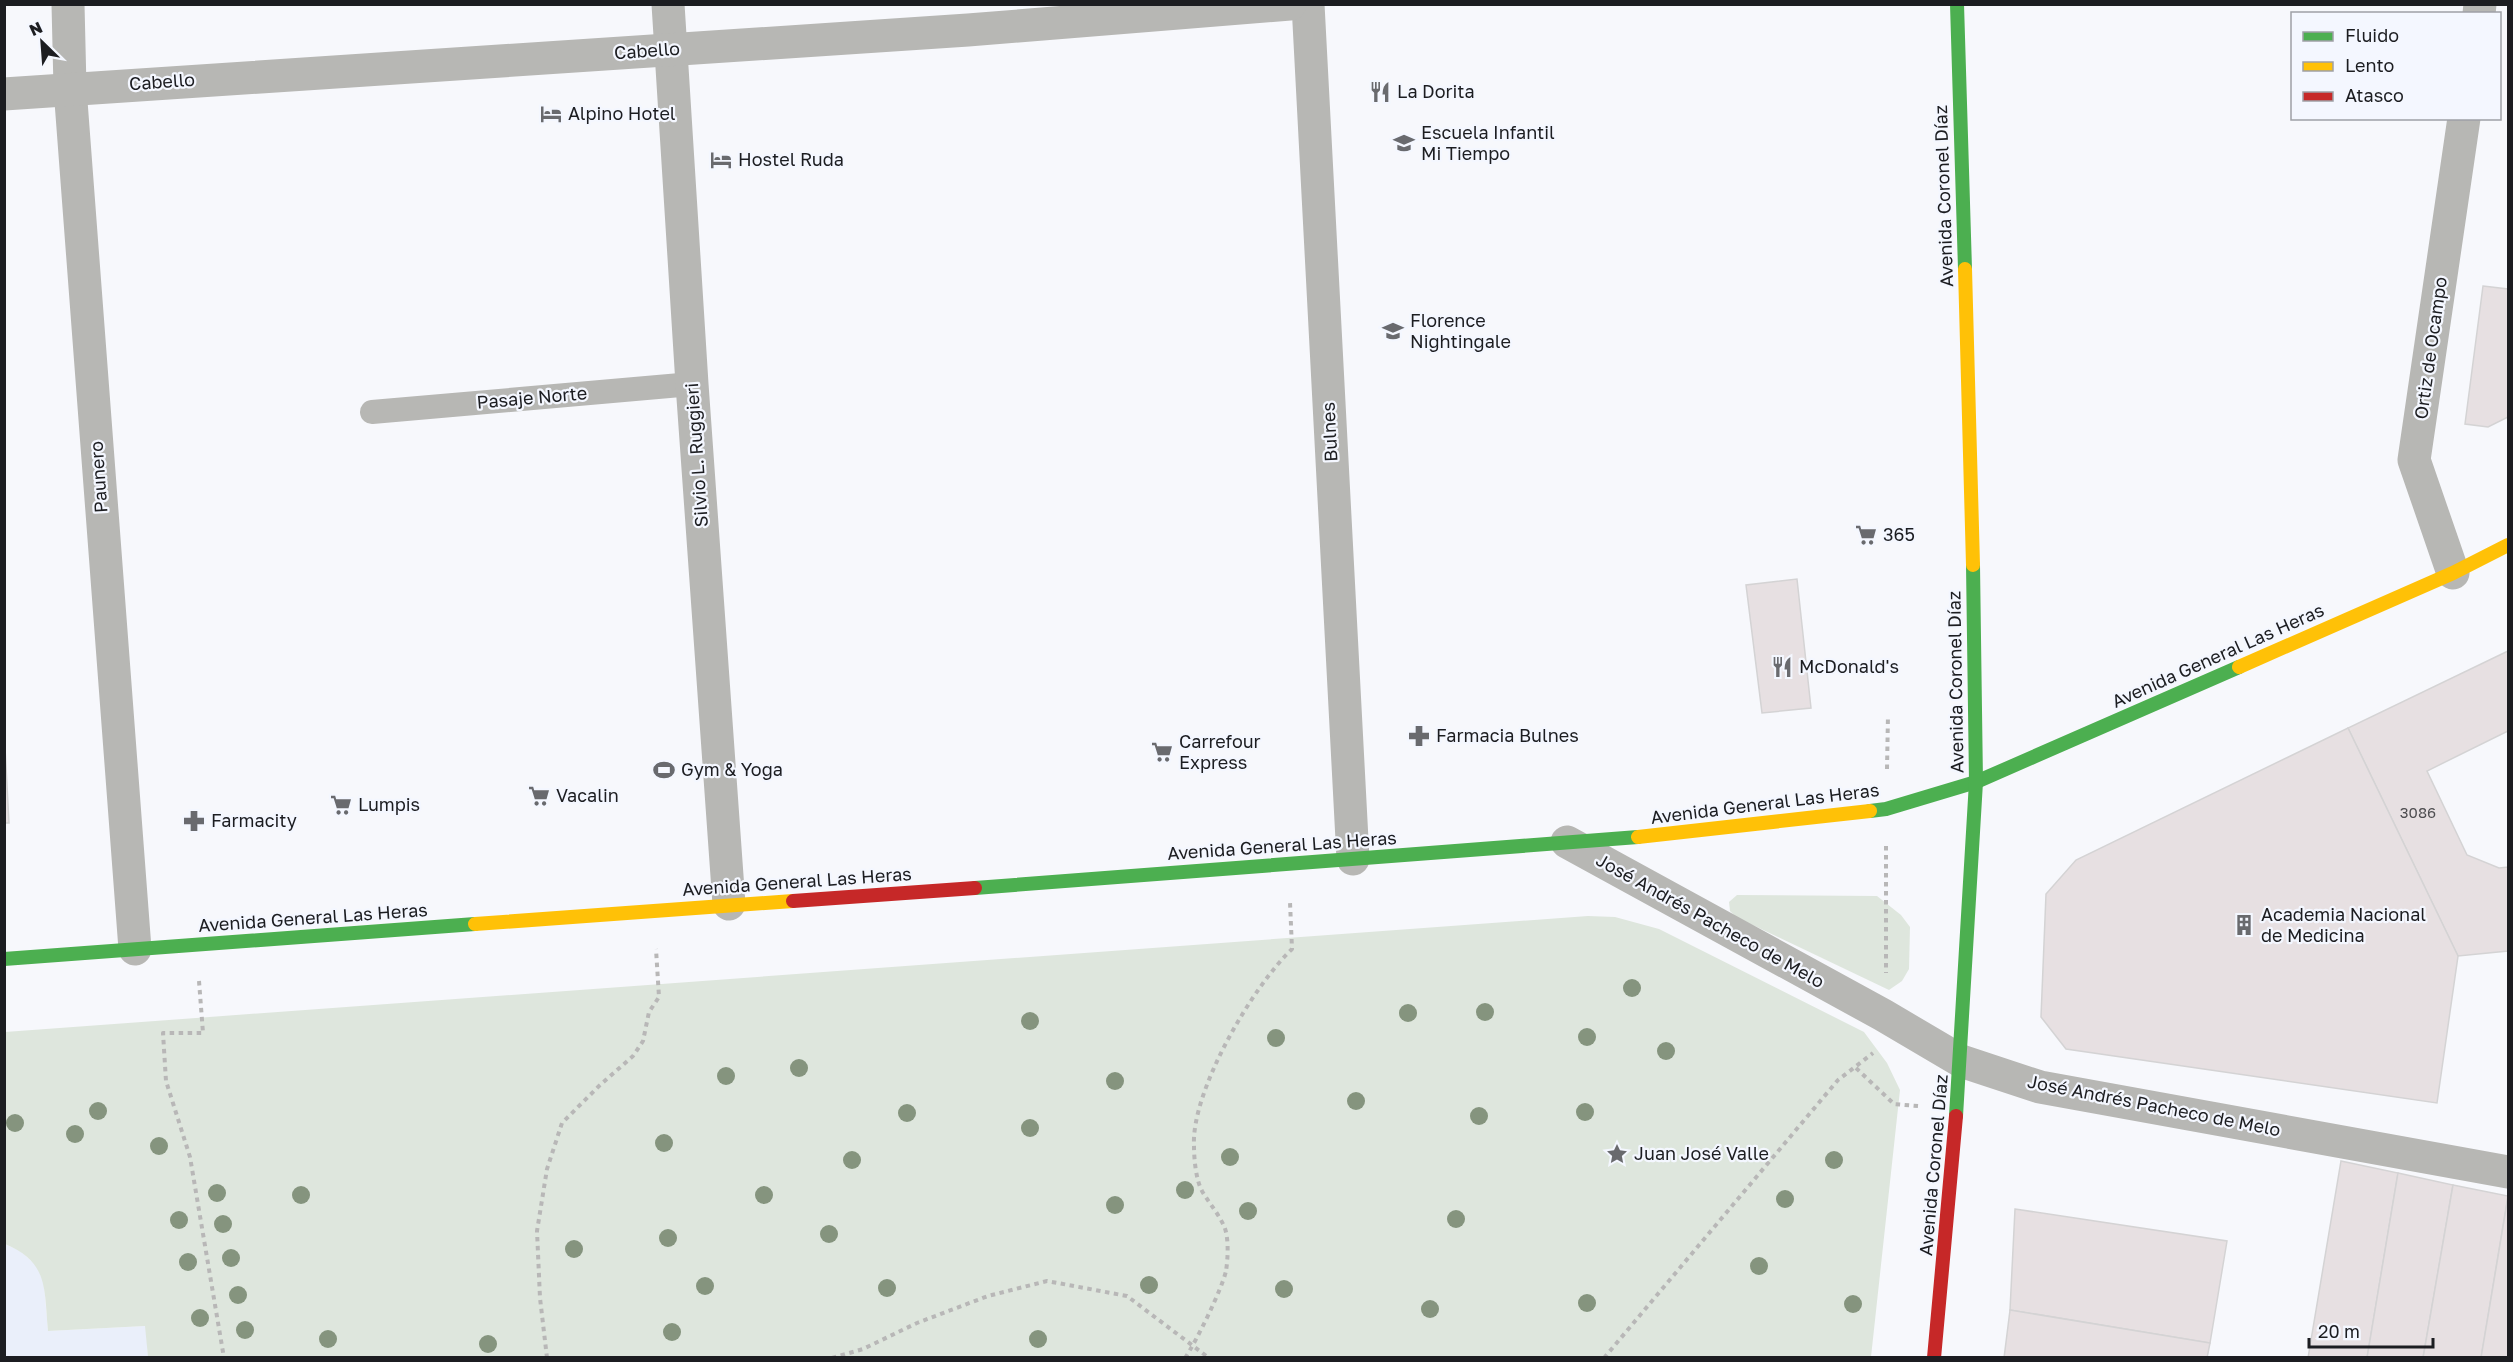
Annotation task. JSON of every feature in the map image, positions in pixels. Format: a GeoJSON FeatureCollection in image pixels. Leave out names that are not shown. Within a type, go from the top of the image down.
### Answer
{"type":"FeatureCollection","features":[{"type":"Feature","properties":{"kind":"main road","name":"Avenida Coronel Díaz"},"geometry":{"type":"LineString","coordinates":[[1934,1358],[1962,1061],[1976,782],[1975,634],[1957,4]]}},
{"type":"Feature","properties":{"kind":"main road","name":"Avenida General Las Heras"},"geometry":{"type":"LineString","coordinates":[[4,959],[1695,832],[1886,809],[1976,782],[2453,573],[2508,545]]}},
{"type":"Feature","properties":{"kind":"street","name":"Paunero"},"geometry":{"type":"LineString","coordinates":[[68,4],[70,88],[135,949]]}},
{"type":"Feature","properties":{"kind":"street","name":"Silvio L. Ruggieri"},"geometry":{"type":"LineString","coordinates":[[668,4],[729,904]]}},
{"type":"Feature","properties":{"kind":"street","name":"Cabello"},"geometry":{"type":"LineString","coordinates":[[4,94],[968,30],[1290,4]]}},
{"type":"Feature","properties":{"kind":"street","name":"Bulnes"},"geometry":{"type":"LineString","coordinates":[[1308,4],[1353,859]]}},
{"type":"Feature","properties":{"kind":"street","name":"Ortiz de Ocampo"},"geometry":{"type":"LineString","coordinates":[[2453,573],[2414,460],[2464,120]]}},
{"type":"Feature","properties":{"kind":"street","name":"José Andrés Pacheco de Melo"},"geometry":{"type":"LineString","coordinates":[[1567,842],[1883,1015],[1962,1061],[2040,1087],[2508,1172]]}},
{"type":"Feature","properties":{"kind":"lane","name":"Pasaje Norte"},"geometry":{"type":"LineString","coordinates":[[372,412],[692,384]]}},
{"type":"Feature","properties":{"kind":"path"},"geometry":{"type":"LineString","coordinates":[[1604,1358],[1838,1080],[1876,1051],[1883,1015],[1886,976],[1888,715]]}},
{"type":"Feature","properties":{"kind":"path"},"geometry":{"type":"LineString","coordinates":[[1185,1358],[1193,1346],[1226,1272],[1225,1228],[1200,1188],[1194,1145],[1200,1101],[1218,1061],[1255,993],[1276,964],[1292,949],[1288,863]]}},
{"type":"Feature","properties":{"kind":"path"},"geometry":{"type":"LineString","coordinates":[[547,1358],[540,1298],[537,1232],[547,1169],[562,1123],[633,1056],[642,1041],[650,1012],[659,997],[654,910]]}},
{"type":"Feature","properties":{"kind":"path"},"geometry":{"type":"LineString","coordinates":[[197,944],[203,1033],[163,1034],[166,1081],[190,1157],[224,1358]]}},
{"type":"Feature","properties":{"kind":"path"},"geometry":{"type":"LineString","coordinates":[[832,1358],[863,1349],[917,1323],[988,1296],[1047,1281],[1127,1296],[1209,1358]]}},
{"type":"Feature","properties":{"kind":"path"},"geometry":{"type":"LineString","coordinates":[[1609,1351],[1610,1358]]}},
{"type":"Feature","properties":{"kind":"shaded area"},"geometry":{"type":"Polygon","coordinates":[[[1737,895],[1877,896],[1901,915],[1910,927],[1909,969],[1902,981],[1889,990],[1736,917],[1730,911],[1729,902],[1737,895]]]}},
{"type":"Feature","properties":{"kind":"shaded area"},"geometry":{"type":"Polygon","coordinates":[[[1588,916],[1615,917],[1659,929],[1864,1032],[1887,1063],[1900,1090],[1871,1357],[148,1357],[145,1326],[48,1331],[42,1278],[30,1259],[5,1244],[5,1032],[1588,916]]]}},
{"type":"Feature","properties":{"kind":"shaded area"},"geometry":{"type":"Polygon","coordinates":[[[4,1244],[19,1250],[37,1266],[44,1284],[48,1331],[146,1326],[148,1357],[5,1357],[4,1244]]]}},
{"type":"Feature","properties":{"kind":"building"},"geometry":{"type":"Polygon","coordinates":[[[2483,286],[2508,289],[2508,417],[2488,427],[2465,424],[2483,286]]]}},
{"type":"Feature","properties":{"kind":"building","name":"McDonald's"},"geometry":{"type":"Polygon","coordinates":[[[1797,579],[1811,708],[1762,713],[1746,585],[1797,579]]]}},
{"type":"Feature","properties":{"kind":"building"},"geometry":{"type":"Polygon","coordinates":[[[2508,651],[2508,731],[2427,771],[2467,855],[2499,868],[2508,867],[2508,951],[2458,956],[2348,728],[2508,651]]]}},
{"type":"Feature","properties":{"kind":"building","name":"Academia Nacional de Medicina"},"geometry":{"type":"Polygon","coordinates":[[[2348,728],[2458,956],[2437,1103],[2066,1049],[2041,1017],[2046,894],[2076,860],[2348,728]]]}},
{"type":"Feature","properties":{"kind":"building"},"geometry":{"type":"Polygon","coordinates":[[[4,729],[9,823],[4,823],[4,729]]]}},
{"type":"Feature","properties":{"kind":"building"},"geometry":{"type":"Polygon","coordinates":[[[2341,1161],[2398,1173],[2367,1358],[2308,1358],[2341,1161]]]}},
{"type":"Feature","properties":{"kind":"building"},"geometry":{"type":"Polygon","coordinates":[[[2398,1173],[2453,1185],[2423,1358],[2367,1358],[2398,1173]]]}},
{"type":"Feature","properties":{"kind":"building"},"geometry":{"type":"Polygon","coordinates":[[[2453,1185],[2508,1196],[2481,1358],[2423,1358],[2453,1185]]]}},
{"type":"Feature","properties":{"kind":"building"},"geometry":{"type":"Polygon","coordinates":[[[2508,1197],[2508,1358],[2481,1358],[2508,1197]]]}},
{"type":"Feature","properties":{"kind":"building"},"geometry":{"type":"Polygon","coordinates":[[[2015,1209],[2227,1241],[2210,1343],[2010,1310],[2015,1209]]]}},
{"type":"Feature","properties":{"kind":"building"},"geometry":{"type":"Polygon","coordinates":[[[2010,1310],[2210,1343],[2207,1358],[2004,1358],[2010,1310]]]}},
{"type":"Feature","properties":{"kind":"traffic: fast"},"geometry":{"type":"LineString","coordinates":[[1957,4],[1965,269]]}},
{"type":"Feature","properties":{"kind":"traffic: fast"},"geometry":{"type":"LineString","coordinates":[[1956,1116],[1976,782],[1973,565]]}},
{"type":"Feature","properties":{"kind":"traffic: fast"},"geometry":{"type":"LineString","coordinates":[[1870,811],[1886,809],[1976,782],[2239,667]]}},
{"type":"Feature","properties":{"kind":"traffic: fast"},"geometry":{"type":"LineString","coordinates":[[975,888],[1638,837]]}},
{"type":"Feature","properties":{"kind":"traffic: fast"},"geometry":{"type":"LineString","coordinates":[[4,959],[475,924]]}},
{"type":"Feature","properties":{"kind":"traffic: slow"},"geometry":{"type":"LineString","coordinates":[[1965,269],[1973,565]]}},
{"type":"Feature","properties":{"kind":"traffic: slow"},"geometry":{"type":"LineString","coordinates":[[2239,667],[2453,573],[2508,545]]}},
{"type":"Feature","properties":{"kind":"traffic: slow"},"geometry":{"type":"LineString","coordinates":[[1638,837],[1870,811]]}},
{"type":"Feature","properties":{"kind":"traffic: slow"},"geometry":{"type":"LineString","coordinates":[[475,924],[793,901]]}},
{"type":"Feature","properties":{"kind":"traffic: jam"},"geometry":{"type":"LineString","coordinates":[[793,901],[975,888]]}},
{"type":"Feature","properties":{"kind":"traffic: jam"},"geometry":{"type":"LineString","coordinates":[[1934,1358],[1956,1116]]}},
{"type":"Feature","properties":{"kind":"place","name":"La Dorita"},"geometry":{"type":"Point","coordinates":[1380,92]}},
{"type":"Feature","properties":{"kind":"place","name":"Alpino Hotel"},"geometry":{"type":"Point","coordinates":[551,114]}},
{"type":"Feature","properties":{"kind":"place","name":"Escuela Infantil Mi Tiempo"},"geometry":{"type":"Point","coordinates":[1404,143]}},
{"type":"Feature","properties":{"kind":"place","name":"Hostel Ruda"},"geometry":{"type":"Point","coordinates":[721,160]}},
{"type":"Feature","properties":{"kind":"place","name":"Florence Nightingale"},"geometry":{"type":"Point","coordinates":[1393,331]}},
{"type":"Feature","properties":{"kind":"place","name":"365"},"geometry":{"type":"Point","coordinates":[1866,535]}},
{"type":"Feature","properties":{"kind":"place","name":"McDonald's"},"geometry":{"type":"Point","coordinates":[1782,667]}},
{"type":"Feature","properties":{"kind":"place","name":"Farmacia Bulnes"},"geometry":{"type":"Point","coordinates":[1419,736]}},
{"type":"Feature","properties":{"kind":"place","name":"Carrefour Express"},"geometry":{"type":"Point","coordinates":[1162,752]}},
{"type":"Feature","properties":{"kind":"place","name":"Gym & Yoga"},"geometry":{"type":"Point","coordinates":[664,770]}},
{"type":"Feature","properties":{"kind":"place","name":"Vacalin"},"geometry":{"type":"Point","coordinates":[539,796]}},
{"type":"Feature","properties":{"kind":"place","name":"Lumpis"},"geometry":{"type":"Point","coordinates":[341,805]}},
{"type":"Feature","properties":{"kind":"place","name":"Farmacity"},"geometry":{"type":"Point","coordinates":[194,821]}},
{"type":"Feature","properties":{"kind":"place","name":"Academia Nacional de Medicina"},"geometry":{"type":"Point","coordinates":[2244,925]}},
{"type":"Feature","properties":{"kind":"place","name":"Juan José Valle"},"geometry":{"type":"Point","coordinates":[1617,1154]}}]}
